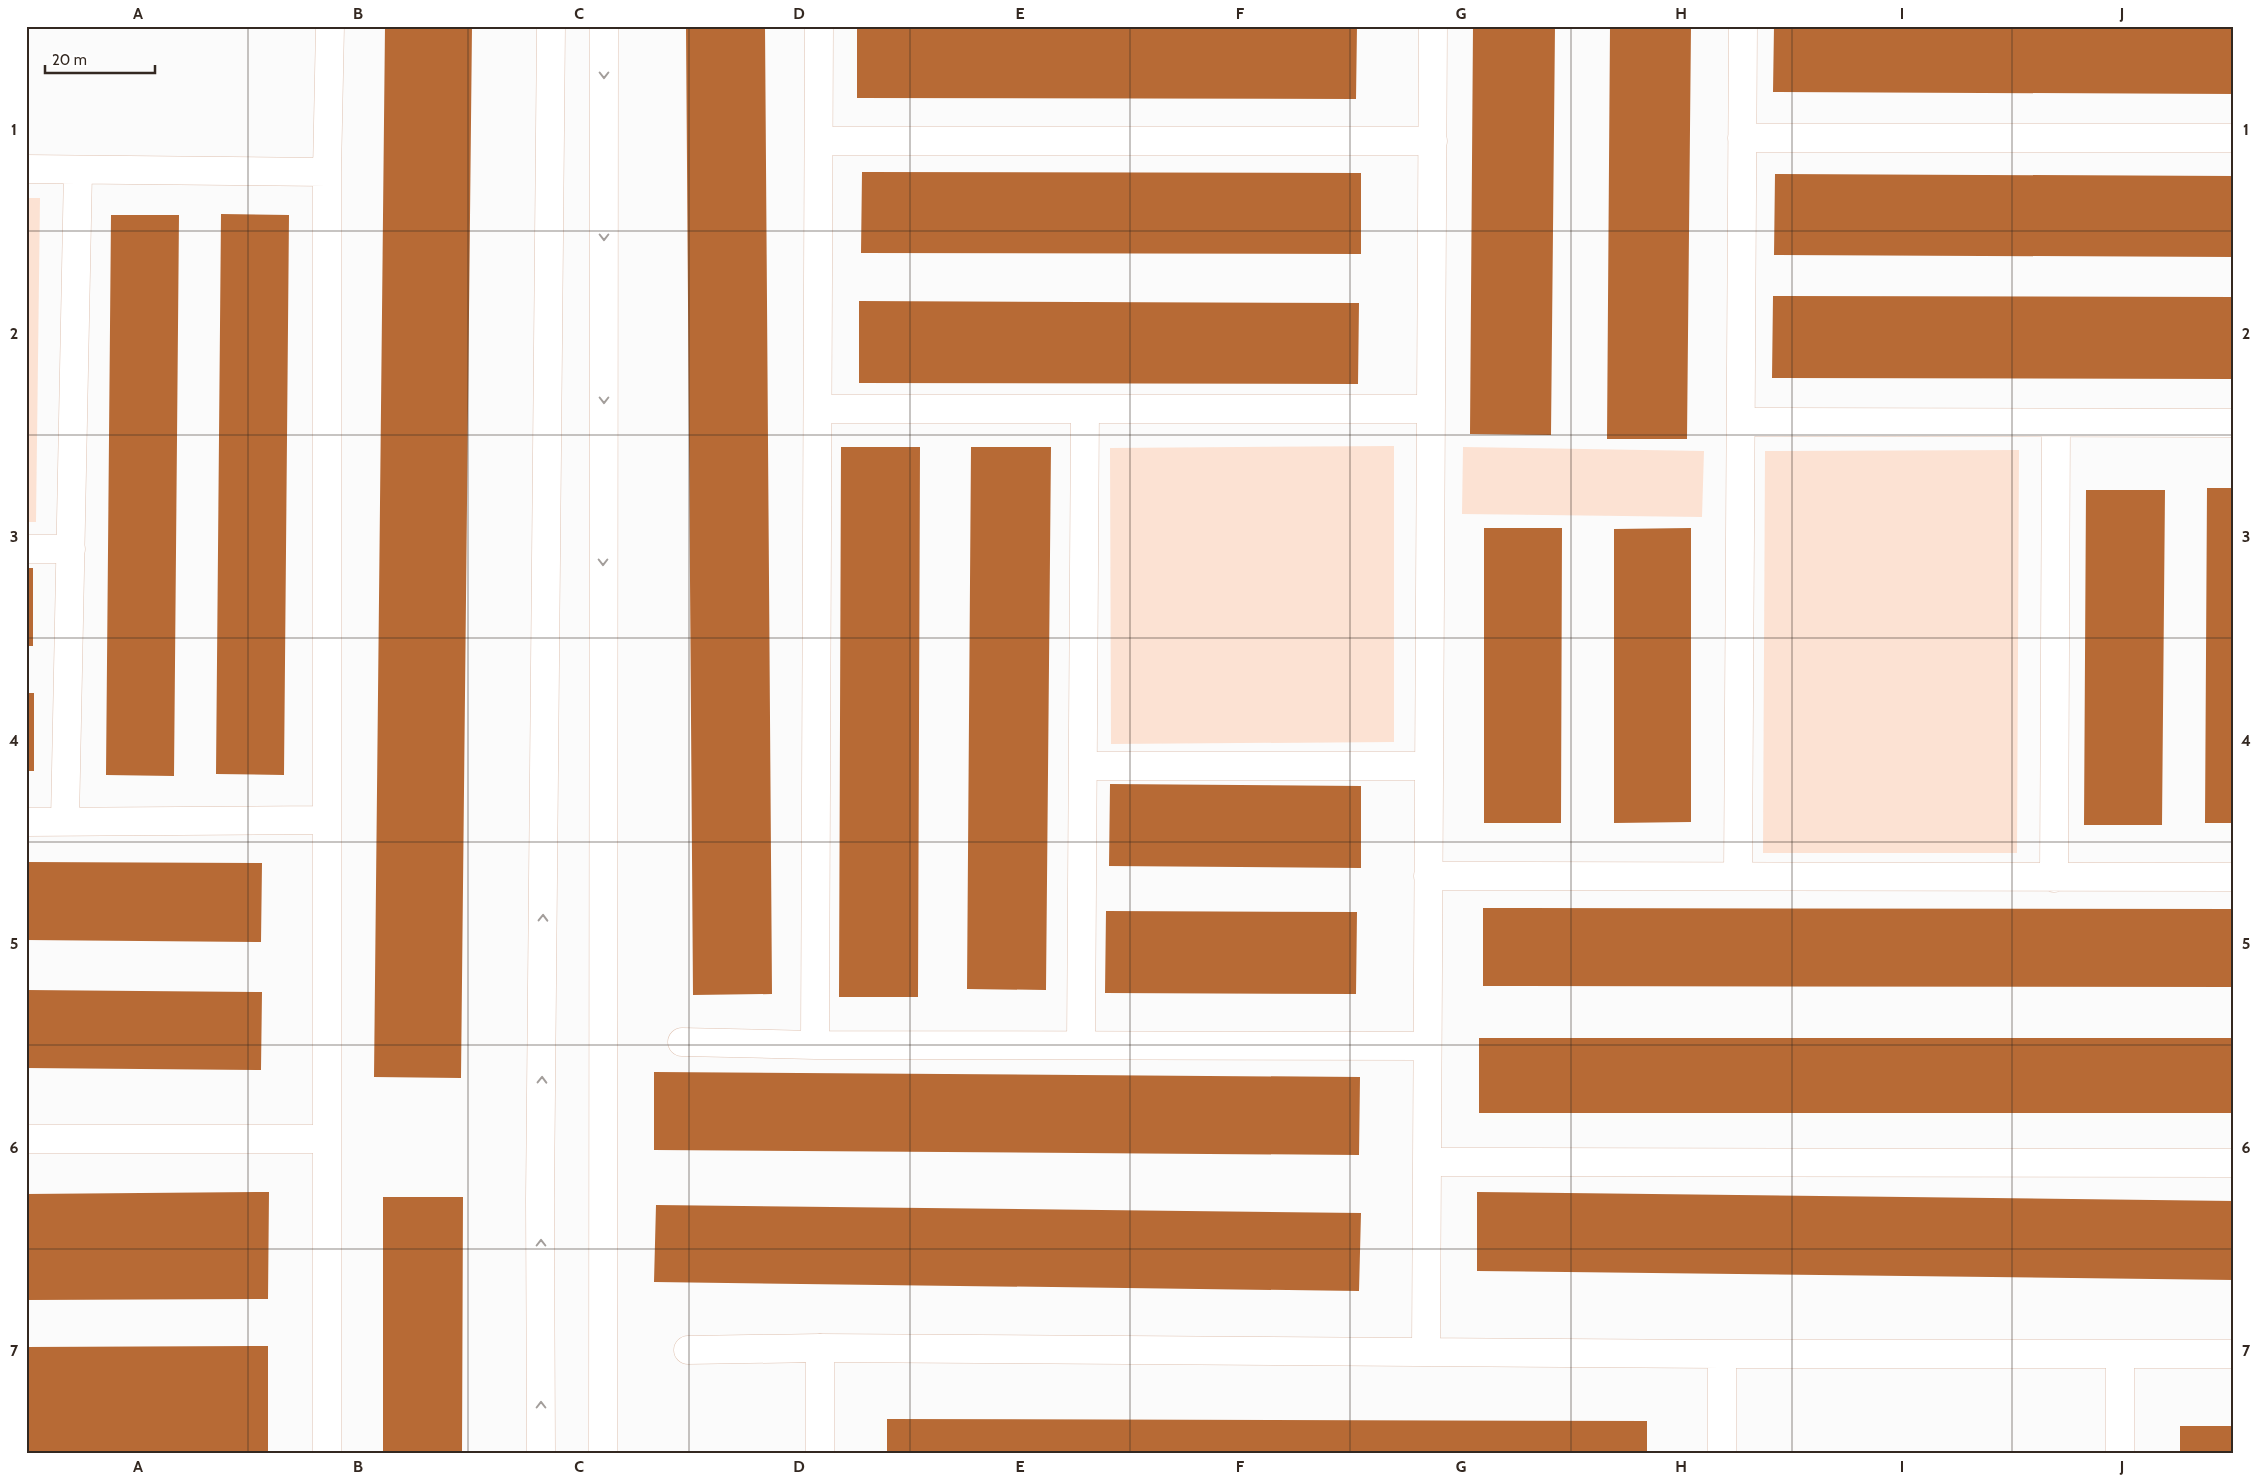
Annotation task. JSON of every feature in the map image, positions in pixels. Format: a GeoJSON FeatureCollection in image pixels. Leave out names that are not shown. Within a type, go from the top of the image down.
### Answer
{"type":"FeatureCollection","features":[{"type":"Feature","properties":{"kind":"street"},"geometry":{"type":"LineString","coordinates":[[327,1454],[327,172],[330,26]]}},
{"type":"Feature","properties":{"kind":"street"},"geometry":{"type":"LineString","coordinates":[[541,1454],[541,1179],[551,26]]}},
{"type":"Feature","properties":{"kind":"street"},"geometry":{"type":"LineString","coordinates":[[603,1454],[604,26]]}},
{"type":"Feature","properties":{"kind":"street"},"geometry":{"type":"LineString","coordinates":[[815,1045],[819,26]]}},
{"type":"Feature","properties":{"kind":"street"},"geometry":{"type":"LineString","coordinates":[[1426,1350],[1433,26]]}},
{"type":"Feature","properties":{"kind":"street"},"geometry":{"type":"LineString","coordinates":[[1738,876],[1743,26]]}},
{"type":"Feature","properties":{"kind":"street"},"geometry":{"type":"LineString","coordinates":[[1742,138],[2234,138]]}},
{"type":"Feature","properties":{"kind":"street"},"geometry":{"type":"LineString","coordinates":[[819,140],[1432,141]]}},
{"type":"Feature","properties":{"kind":"street"},"geometry":{"type":"LineString","coordinates":[[26,169],[327,172]]}},
{"type":"Feature","properties":{"kind":"street"},"geometry":{"type":"LineString","coordinates":[[66,821],[78,170]]}},
{"type":"Feature","properties":{"kind":"street"},"geometry":{"type":"LineString","coordinates":[[818,408],[1430,409]]}},
{"type":"Feature","properties":{"kind":"street"},"geometry":{"type":"LineString","coordinates":[[1082,1045],[1085,409]]}},
{"type":"Feature","properties":{"kind":"street"},"geometry":{"type":"LineString","coordinates":[[1741,422],[2234,423]]}},
{"type":"Feature","properties":{"kind":"street"},"geometry":{"type":"LineString","coordinates":[[2054,878],[2056,423]]}},
{"type":"Feature","properties":{"kind":"street"},"geometry":{"type":"LineString","coordinates":[[26,549],[71,549]]}},
{"type":"Feature","properties":{"kind":"street"},"geometry":{"type":"LineString","coordinates":[[1083,766],[1429,766]]}},
{"type":"Feature","properties":{"kind":"street"},"geometry":{"type":"LineString","coordinates":[[26,822],[327,820]]}},
{"type":"Feature","properties":{"kind":"street"},"geometry":{"type":"LineString","coordinates":[[1428,876],[2234,877]]}},
{"type":"Feature","properties":{"kind":"street"},"geometry":{"type":"LineString","coordinates":[[682,1042],[815,1045],[1427,1046]]}},
{"type":"Feature","properties":{"kind":"street"},"geometry":{"type":"LineString","coordinates":[[26,1139],[327,1139]]}},
{"type":"Feature","properties":{"kind":"street"},"geometry":{"type":"LineString","coordinates":[[1427,1162],[2234,1163]]}},
{"type":"Feature","properties":{"kind":"street"},"geometry":{"type":"LineString","coordinates":[[820,1348],[820,1454]]}},
{"type":"Feature","properties":{"kind":"street"},"geometry":{"type":"LineString","coordinates":[[688,1350],[820,1348],[1426,1350],[1722,1354],[2234,1354]]}},
{"type":"Feature","properties":{"kind":"street"},"geometry":{"type":"LineString","coordinates":[[1722,1354],[1722,1454]]}},
{"type":"Feature","properties":{"kind":"street"},"geometry":{"type":"LineString","coordinates":[[2120,1354],[2120,1454]]}},
{"type":"Feature","properties":{"kind":"shaded area"},"geometry":{"type":"Polygon","coordinates":[[[26,198],[40,198],[36,522],[26,522],[26,198]]]}},
{"type":"Feature","properties":{"kind":"shaded area"},"geometry":{"type":"Polygon","coordinates":[[[1394,446],[1394,742],[1111,744],[1110,448],[1394,446]]]}},
{"type":"Feature","properties":{"kind":"shaded area"},"geometry":{"type":"Polygon","coordinates":[[[1463,447],[1704,451],[1702,517],[1462,514],[1463,447]]]}},
{"type":"Feature","properties":{"kind":"shaded area"},"geometry":{"type":"Polygon","coordinates":[[[2019,450],[2017,853],[1763,853],[1765,451],[2019,450]]]}},
{"type":"Feature","properties":{"kind":"building"},"geometry":{"type":"Polygon","coordinates":[[[385,26],[472,26],[461,1078],[374,1077],[385,26]]]}},
{"type":"Feature","properties":{"kind":"building"},"geometry":{"type":"Polygon","coordinates":[[[686,26],[765,26],[772,994],[693,995],[686,26]]]}},
{"type":"Feature","properties":{"kind":"building"},"geometry":{"type":"Polygon","coordinates":[[[857,26],[1357,26],[1356,99],[857,98],[857,26]]]}},
{"type":"Feature","properties":{"kind":"building"},"geometry":{"type":"Polygon","coordinates":[[[1473,26],[1555,26],[1551,435],[1470,434],[1473,26]]]}},
{"type":"Feature","properties":{"kind":"building"},"geometry":{"type":"Polygon","coordinates":[[[1610,26],[1691,26],[1687,439],[1607,439],[1610,26]]]}},
{"type":"Feature","properties":{"kind":"building"},"geometry":{"type":"Polygon","coordinates":[[[1774,26],[2234,26],[2234,94],[1773,92],[1774,26]]]}},
{"type":"Feature","properties":{"kind":"building"},"geometry":{"type":"Polygon","coordinates":[[[862,172],[1361,173],[1361,254],[861,253],[862,172]]]}},
{"type":"Feature","properties":{"kind":"building"},"geometry":{"type":"Polygon","coordinates":[[[1775,174],[2234,176],[2234,257],[1774,255],[1775,174]]]}},
{"type":"Feature","properties":{"kind":"building"},"geometry":{"type":"Polygon","coordinates":[[[221,214],[289,215],[284,775],[216,774],[221,214]]]}},
{"type":"Feature","properties":{"kind":"building"},"geometry":{"type":"Polygon","coordinates":[[[111,215],[179,215],[174,776],[106,775],[111,215]]]}},
{"type":"Feature","properties":{"kind":"building"},"geometry":{"type":"Polygon","coordinates":[[[1773,296],[2234,297],[2234,379],[1772,378],[1773,296]]]}},
{"type":"Feature","properties":{"kind":"building"},"geometry":{"type":"Polygon","coordinates":[[[859,301],[1359,303],[1358,384],[859,383],[859,301]]]}},
{"type":"Feature","properties":{"kind":"building"},"geometry":{"type":"Polygon","coordinates":[[[841,447],[920,447],[918,997],[839,997],[841,447]]]}},
{"type":"Feature","properties":{"kind":"building"},"geometry":{"type":"Polygon","coordinates":[[[971,447],[1051,447],[1046,990],[967,989],[971,447]]]}},
{"type":"Feature","properties":{"kind":"building"},"geometry":{"type":"Polygon","coordinates":[[[2207,488],[2234,488],[2234,823],[2205,823],[2207,488]]]}},
{"type":"Feature","properties":{"kind":"building"},"geometry":{"type":"Polygon","coordinates":[[[2086,490],[2165,490],[2162,825],[2084,825],[2086,490]]]}},
{"type":"Feature","properties":{"kind":"building"},"geometry":{"type":"Polygon","coordinates":[[[1484,528],[1562,528],[1561,823],[1484,823],[1484,528]]]}},
{"type":"Feature","properties":{"kind":"building"},"geometry":{"type":"Polygon","coordinates":[[[1691,528],[1691,822],[1614,823],[1614,529],[1691,528]]]}},
{"type":"Feature","properties":{"kind":"building"},"geometry":{"type":"Polygon","coordinates":[[[26,568],[33,568],[33,646],[26,646],[26,568]]]}},
{"type":"Feature","properties":{"kind":"building"},"geometry":{"type":"Polygon","coordinates":[[[26,693],[34,693],[34,771],[26,771],[26,693]]]}},
{"type":"Feature","properties":{"kind":"building"},"geometry":{"type":"Polygon","coordinates":[[[1110,784],[1361,786],[1361,868],[1109,866],[1110,784]]]}},
{"type":"Feature","properties":{"kind":"building"},"geometry":{"type":"Polygon","coordinates":[[[26,862],[262,863],[261,942],[26,940],[26,862]]]}},
{"type":"Feature","properties":{"kind":"building"},"geometry":{"type":"Polygon","coordinates":[[[1483,908],[2234,909],[2234,987],[1483,986],[1483,908]]]}},
{"type":"Feature","properties":{"kind":"building"},"geometry":{"type":"Polygon","coordinates":[[[1106,911],[1357,912],[1356,994],[1105,993],[1106,911]]]}},
{"type":"Feature","properties":{"kind":"building"},"geometry":{"type":"Polygon","coordinates":[[[26,990],[262,992],[261,1070],[26,1068],[26,990]]]}},
{"type":"Feature","properties":{"kind":"building"},"geometry":{"type":"Polygon","coordinates":[[[1479,1038],[2234,1038],[2234,1113],[1479,1113],[1479,1038]]]}},
{"type":"Feature","properties":{"kind":"building"},"geometry":{"type":"Polygon","coordinates":[[[654,1072],[1360,1077],[1359,1155],[654,1150],[654,1072]]]}},
{"type":"Feature","properties":{"kind":"building"},"geometry":{"type":"Polygon","coordinates":[[[269,1192],[268,1299],[26,1300],[26,1194],[269,1192]]]}},
{"type":"Feature","properties":{"kind":"building"},"geometry":{"type":"Polygon","coordinates":[[[1477,1192],[2234,1201],[2234,1280],[1477,1271],[1477,1192]]]}},
{"type":"Feature","properties":{"kind":"building"},"geometry":{"type":"Polygon","coordinates":[[[383,1197],[463,1197],[462,1454],[383,1454],[383,1197]]]}},
{"type":"Feature","properties":{"kind":"building"},"geometry":{"type":"Polygon","coordinates":[[[656,1205],[1361,1213],[1359,1291],[654,1282],[656,1205]]]}},
{"type":"Feature","properties":{"kind":"building"},"geometry":{"type":"Polygon","coordinates":[[[268,1346],[268,1453],[26,1454],[26,1347],[268,1346]]]}},
{"type":"Feature","properties":{"kind":"building"},"geometry":{"type":"Polygon","coordinates":[[[887,1419],[1647,1421],[1647,1454],[887,1454],[887,1419]]]}},
{"type":"Feature","properties":{"kind":"building"},"geometry":{"type":"Polygon","coordinates":[[[2180,1426],[2234,1426],[2234,1454],[2180,1454],[2180,1426]]]}}]}
